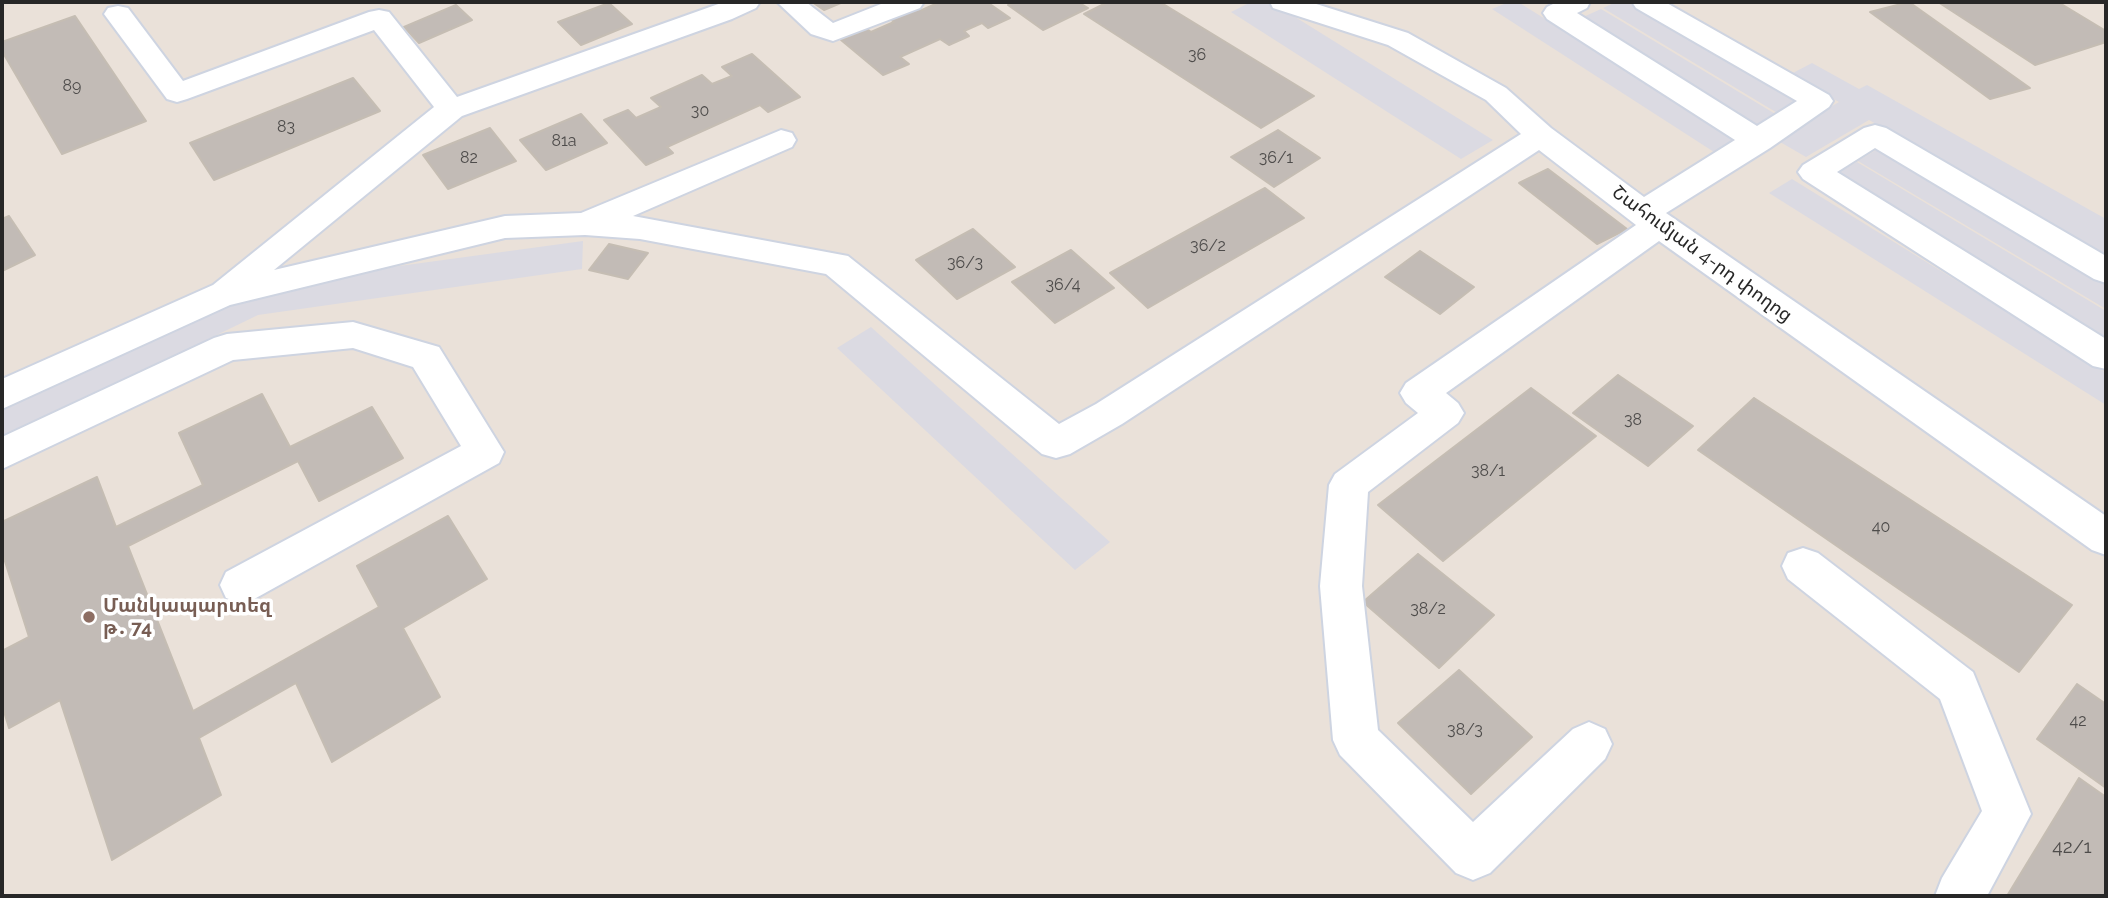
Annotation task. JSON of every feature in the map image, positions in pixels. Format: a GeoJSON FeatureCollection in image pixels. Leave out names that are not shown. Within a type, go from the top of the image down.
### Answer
{"type":"FeatureCollection","features":[{"type":"Feature","properties":{"kind":"street"},"geometry":{"type":"LineString","coordinates":[[221,295],[451,109],[709,18],[746,2]]}},
{"type":"Feature","properties":{"kind":"street"},"geometry":{"type":"LineString","coordinates":[[790,2],[821,27],[833,33],[911,2]]}},
{"type":"Feature","properties":{"kind":"street","name":"Շահումյան 4-րդ փողոց"},"geometry":{"type":"LineString","coordinates":[[1283,2],[1398,39],[1496,94],[1540,135],[1651,219],[2106,538]]}},
{"type":"Feature","properties":{"kind":"street"},"geometry":{"type":"LineString","coordinates":[[1577,2],[1557,13],[1759,141]]}},
{"type":"Feature","properties":{"kind":"street"},"geometry":{"type":"LineString","coordinates":[[1589,744],[1473,856],[1356,740],[1342,586],[1349,485],[1445,413],[1419,393],[1651,219],[1818,101],[1646,2]]}},
{"type":"Feature","properties":{"kind":"street"},"geometry":{"type":"LineString","coordinates":[[118,14],[177,93],[379,18],[451,109]]}},
{"type":"Feature","properties":{"kind":"street"},"geometry":{"type":"LineString","coordinates":[[2,395],[221,295],[505,227],[585,224],[640,228],[836,264],[1056,443],[1109,414],[1540,135]]}},
{"type":"Feature","properties":{"kind":"street"},"geometry":{"type":"LineString","coordinates":[[2106,271],[1875,135],[1814,172],[2106,356]]}},
{"type":"Feature","properties":{"kind":"street"},"geometry":{"type":"LineString","coordinates":[[585,224],[781,140]]}},
{"type":"Feature","properties":{"kind":"street"},"geometry":{"type":"LineString","coordinates":[[2,454],[227,347],[353,335],[426,357],[485,452],[241,585]]}},
{"type":"Feature","properties":{"kind":"street"},"geometry":{"type":"LineString","coordinates":[[1803,566],[1957,685],[2007,814],[1960,896]]}},
{"type":"Feature","properties":{"kind":"shaded area"},"geometry":{"type":"Polygon","coordinates":[[[1251,2],[1271,2],[1493,140],[1461,159],[1231,12],[1251,2]]]}},
{"type":"Feature","properties":{"kind":"shaded area"},"geometry":{"type":"Polygon","coordinates":[[[1509,2],[1518,2],[1738,139],[1714,152],[1492,9],[1509,2]]]}},
{"type":"Feature","properties":{"kind":"shaded area"},"geometry":{"type":"Polygon","coordinates":[[[1616,2],[1627,2],[1799,103],[1779,114],[1603,8],[1616,2]]]}},
{"type":"Feature","properties":{"kind":"shaded area"},"geometry":{"type":"Polygon","coordinates":[[[1601,9],[1777,115],[1757,126],[1581,18],[1601,9]]]}},
{"type":"Feature","properties":{"kind":"shaded area"},"geometry":{"type":"Polygon","coordinates":[[[1812,63],[1859,89],[1867,85],[2106,219],[2106,255],[1869,120],[1806,157],[1775,139],[1839,102],[1791,74],[1812,63]]]}},
{"type":"Feature","properties":{"kind":"shaded area"},"geometry":{"type":"Polygon","coordinates":[[[1878,149],[2106,282],[2106,309],[1858,161],[1878,149]]]}},
{"type":"Feature","properties":{"kind":"shaded area"},"geometry":{"type":"Polygon","coordinates":[[[1857,162],[2106,311],[2106,339],[1836,174],[1857,162]]]}},
{"type":"Feature","properties":{"kind":"shaded area"},"geometry":{"type":"Polygon","coordinates":[[[1792,179],[2106,373],[2106,405],[1769,193],[1792,179]]]}},
{"type":"Feature","properties":{"kind":"shaded area"},"geometry":{"type":"Polygon","coordinates":[[[583,241],[582,269],[258,315],[2,439],[2,400],[238,288],[583,241]]]}},
{"type":"Feature","properties":{"kind":"shaded area"},"geometry":{"type":"Polygon","coordinates":[[[871,327],[1110,542],[1075,570],[837,348],[871,327]]]}},
{"type":"Feature","properties":{"kind":"building"},"geometry":{"type":"Polygon","coordinates":[[[812,2],[843,2],[824,10],[812,2]]]}},
{"type":"Feature","properties":{"kind":"building"},"geometry":{"type":"Polygon","coordinates":[[[940,2],[987,2],[1010,18],[988,28],[982,23],[964,31],[969,36],[949,45],[940,39],[900,57],[909,64],[883,75],[841,40],[894,22],[889,18],[918,6],[922,10],[940,2]]]}},
{"type":"Feature","properties":{"kind":"building"},"geometry":{"type":"Polygon","coordinates":[[[1015,2],[1078,2],[1088,8],[1043,30],[1008,5],[1015,2]]]}},
{"type":"Feature","properties":{"kind":"building"},"geometry":{"type":"Polygon","coordinates":[[[1108,2],[1160,2],[1314,96],[1261,128],[1084,14],[1108,2]]]}},
{"type":"Feature","properties":{"kind":"building"},"geometry":{"type":"Polygon","coordinates":[[[1909,2],[2030,88],[1990,99],[1870,12],[1909,2]]]}},
{"type":"Feature","properties":{"kind":"building"},"geometry":{"type":"Polygon","coordinates":[[[1938,2],[2058,2],[2106,31],[2106,42],[2035,65],[1938,2]]]}},
{"type":"Feature","properties":{"kind":"building"},"geometry":{"type":"Polygon","coordinates":[[[609,3],[632,24],[581,45],[558,22],[609,3]]]}},
{"type":"Feature","properties":{"kind":"building"},"geometry":{"type":"Polygon","coordinates":[[[456,5],[472,20],[419,43],[404,27],[456,5]]]}},
{"type":"Feature","properties":{"kind":"building"},"geometry":{"type":"Polygon","coordinates":[[[75,16],[146,121],[62,154],[2,51],[2,42],[75,16]]]}},
{"type":"Feature","properties":{"kind":"building"},"geometry":{"type":"Polygon","coordinates":[[[752,54],[800,97],[768,112],[760,105],[667,147],[673,153],[646,165],[604,120],[628,110],[636,118],[661,107],[651,98],[702,75],[712,84],[732,76],[722,67],[752,54]]]}},
{"type":"Feature","properties":{"kind":"building"},"geometry":{"type":"Polygon","coordinates":[[[353,78],[380,111],[214,180],[190,143],[353,78]]]}},
{"type":"Feature","properties":{"kind":"building"},"geometry":{"type":"Polygon","coordinates":[[[581,114],[607,143],[546,170],[520,140],[581,114]]]}},
{"type":"Feature","properties":{"kind":"building"},"geometry":{"type":"Polygon","coordinates":[[[490,128],[516,161],[448,189],[423,155],[490,128]]]}},
{"type":"Feature","properties":{"kind":"building"},"geometry":{"type":"Polygon","coordinates":[[[1278,130],[1320,158],[1274,187],[1231,157],[1278,130]]]}},
{"type":"Feature","properties":{"kind":"building"},"geometry":{"type":"Polygon","coordinates":[[[1548,169],[1627,229],[1597,244],[1519,183],[1548,169]]]}},
{"type":"Feature","properties":{"kind":"building"},"geometry":{"type":"Polygon","coordinates":[[[1265,188],[1304,218],[1148,308],[1110,273],[1265,188]]]}},
{"type":"Feature","properties":{"kind":"building"},"geometry":{"type":"Polygon","coordinates":[[[9,216],[35,255],[2,271],[2,219],[9,216]]]}},
{"type":"Feature","properties":{"kind":"building"},"geometry":{"type":"Polygon","coordinates":[[[973,229],[1015,267],[957,299],[916,260],[973,229]]]}},
{"type":"Feature","properties":{"kind":"building"},"geometry":{"type":"Polygon","coordinates":[[[609,244],[648,253],[628,279],[589,270],[609,244]]]}},
{"type":"Feature","properties":{"kind":"building"},"geometry":{"type":"Polygon","coordinates":[[[1071,250],[1114,288],[1055,323],[1012,282],[1071,250]]]}},
{"type":"Feature","properties":{"kind":"building"},"geometry":{"type":"Polygon","coordinates":[[[1420,251],[1474,287],[1440,314],[1385,277],[1420,251]]]}},
{"type":"Feature","properties":{"kind":"building"},"geometry":{"type":"Polygon","coordinates":[[[1618,375],[1693,426],[1648,466],[1573,413],[1618,375]]]}},
{"type":"Feature","properties":{"kind":"building"},"geometry":{"type":"Polygon","coordinates":[[[1531,388],[1596,436],[1443,561],[1378,505],[1531,388]]]}},
{"type":"Feature","properties":{"kind":"building","name":"Մանկապարտեզ թ․ 74"},"geometry":{"type":"Polygon","coordinates":[[[262,394],[290,447],[372,407],[403,458],[319,501],[298,461],[128,546],[193,711],[379,607],[357,566],[448,516],[487,579],[403,628],[440,697],[332,762],[296,683],[199,738],[221,795],[112,860],[60,700],[9,728],[2,705],[2,651],[29,637],[2,552],[2,522],[97,477],[116,527],[203,485],[179,433],[262,394]]]}},
{"type":"Feature","properties":{"kind":"building"},"geometry":{"type":"Polygon","coordinates":[[[1754,398],[2072,605],[2019,672],[1698,450],[1754,398]]]}},
{"type":"Feature","properties":{"kind":"building"},"geometry":{"type":"Polygon","coordinates":[[[1418,554],[1494,615],[1439,668],[1363,602],[1418,554]]]}},
{"type":"Feature","properties":{"kind":"building"},"geometry":{"type":"Polygon","coordinates":[[[1459,670],[1532,737],[1471,794],[1398,723],[1459,670]]]}},
{"type":"Feature","properties":{"kind":"building"},"geometry":{"type":"Polygon","coordinates":[[[2077,684],[2106,704],[2106,788],[2037,739],[2077,684]]]}},
{"type":"Feature","properties":{"kind":"building"},"geometry":{"type":"Polygon","coordinates":[[[2079,778],[2106,797],[2106,896],[2007,896],[2079,778]]]}},
{"type":"Feature","properties":{"kind":"place","name":"Մանկապարտեզ թ․ 74"},"geometry":{"type":"Point","coordinates":[89,617]}}]}
